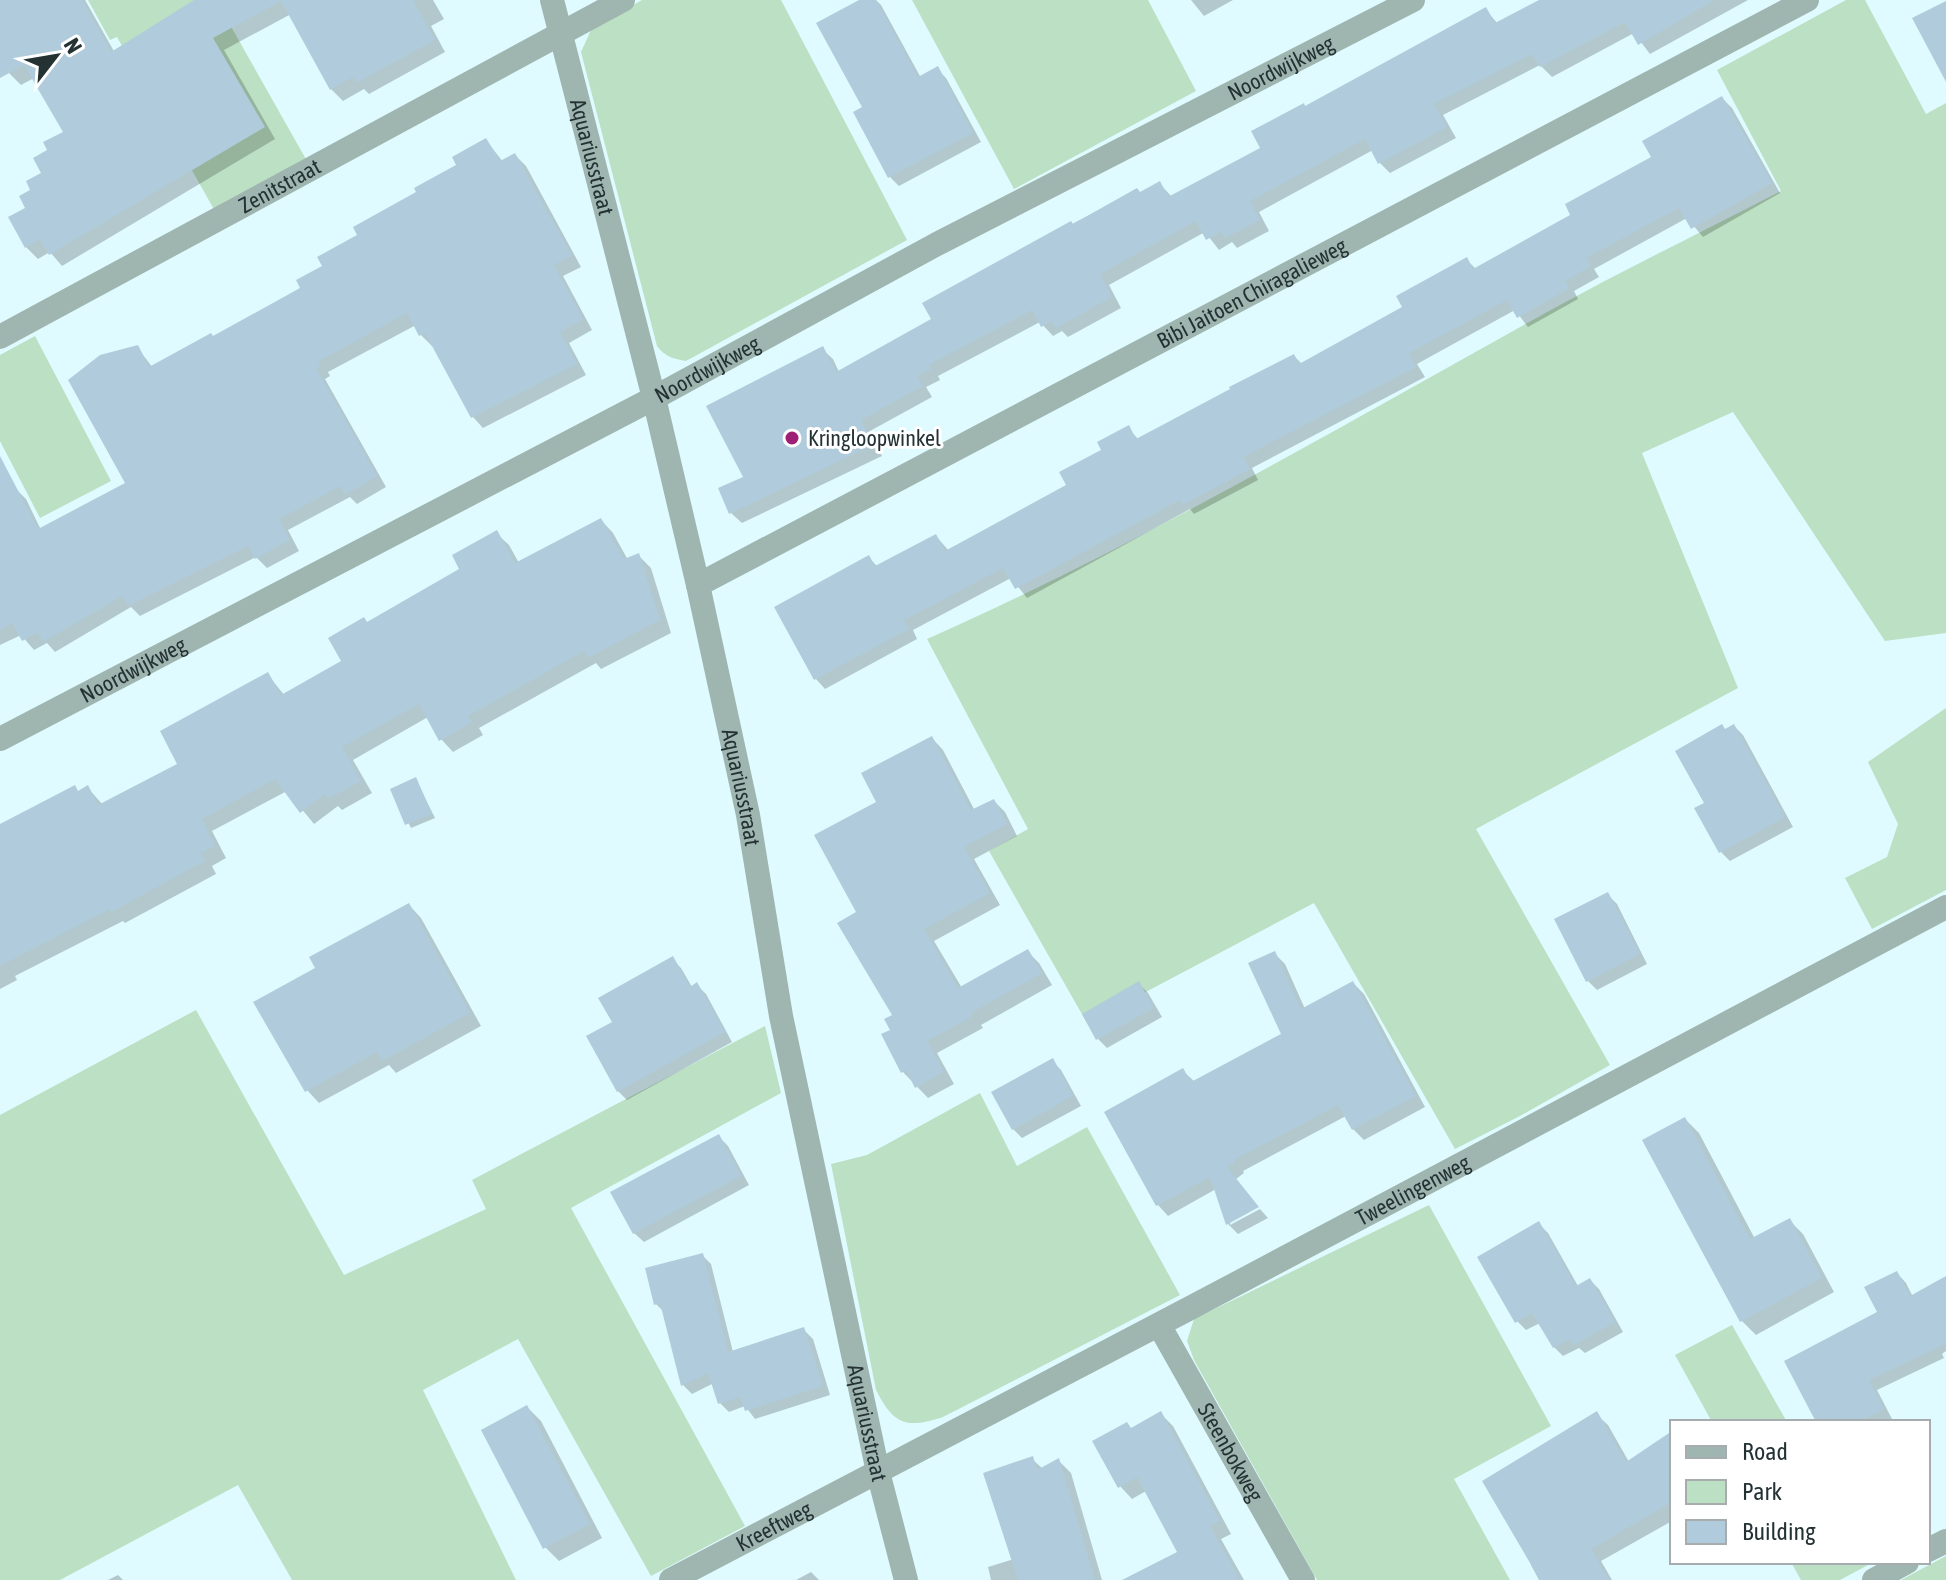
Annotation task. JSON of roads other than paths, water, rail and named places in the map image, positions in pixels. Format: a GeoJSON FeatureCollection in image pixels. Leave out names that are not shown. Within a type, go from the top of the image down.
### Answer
{"type":"FeatureCollection","features":[{"type":"Feature","properties":{"kind":"street","name":"Aquariusstraat"},"geometry":{"type":"LineString","coordinates":[[552,0],[654,398],[698,585],[748,815],[781,1016],[878,1472],[906,1580]]}},
{"type":"Feature","properties":{"kind":"street","name":"Zenitstraat"},"geometry":{"type":"LineString","coordinates":[[0,337],[623,0]]}},
{"type":"Feature","properties":{"kind":"street","name":"Noordwijkweg"},"geometry":{"type":"LineString","coordinates":[[0,739],[654,398],[937,244],[1413,0]]}},
{"type":"Feature","properties":{"kind":"street","name":"Bibi Jaitoen Chiragalieweg"},"geometry":{"type":"LineString","coordinates":[[698,585],[1807,0]]}},
{"type":"Feature","properties":{"kind":"street","name":"Tweelingenweg"},"geometry":{"type":"LineString","coordinates":[[878,1472],[1946,907]]}},
{"type":"Feature","properties":{"kind":"street","name":"Steenbokweg"},"geometry":{"type":"LineString","coordinates":[[1159,1325],[1303,1580]]}},
{"type":"Feature","properties":{"kind":"street","name":"Kreeftweg"},"geometry":{"type":"LineString","coordinates":[[671,1580],[878,1472]]}},
{"type":"Feature","properties":{"kind":"street"},"geometry":{"type":"LineString","coordinates":[[1874,1580],[1903,1564]]}},
{"type":"Feature","properties":{"kind":"place","name":"Kringloopwinkel"},"geometry":{"type":"Point","coordinates":[792,438]}}]}
